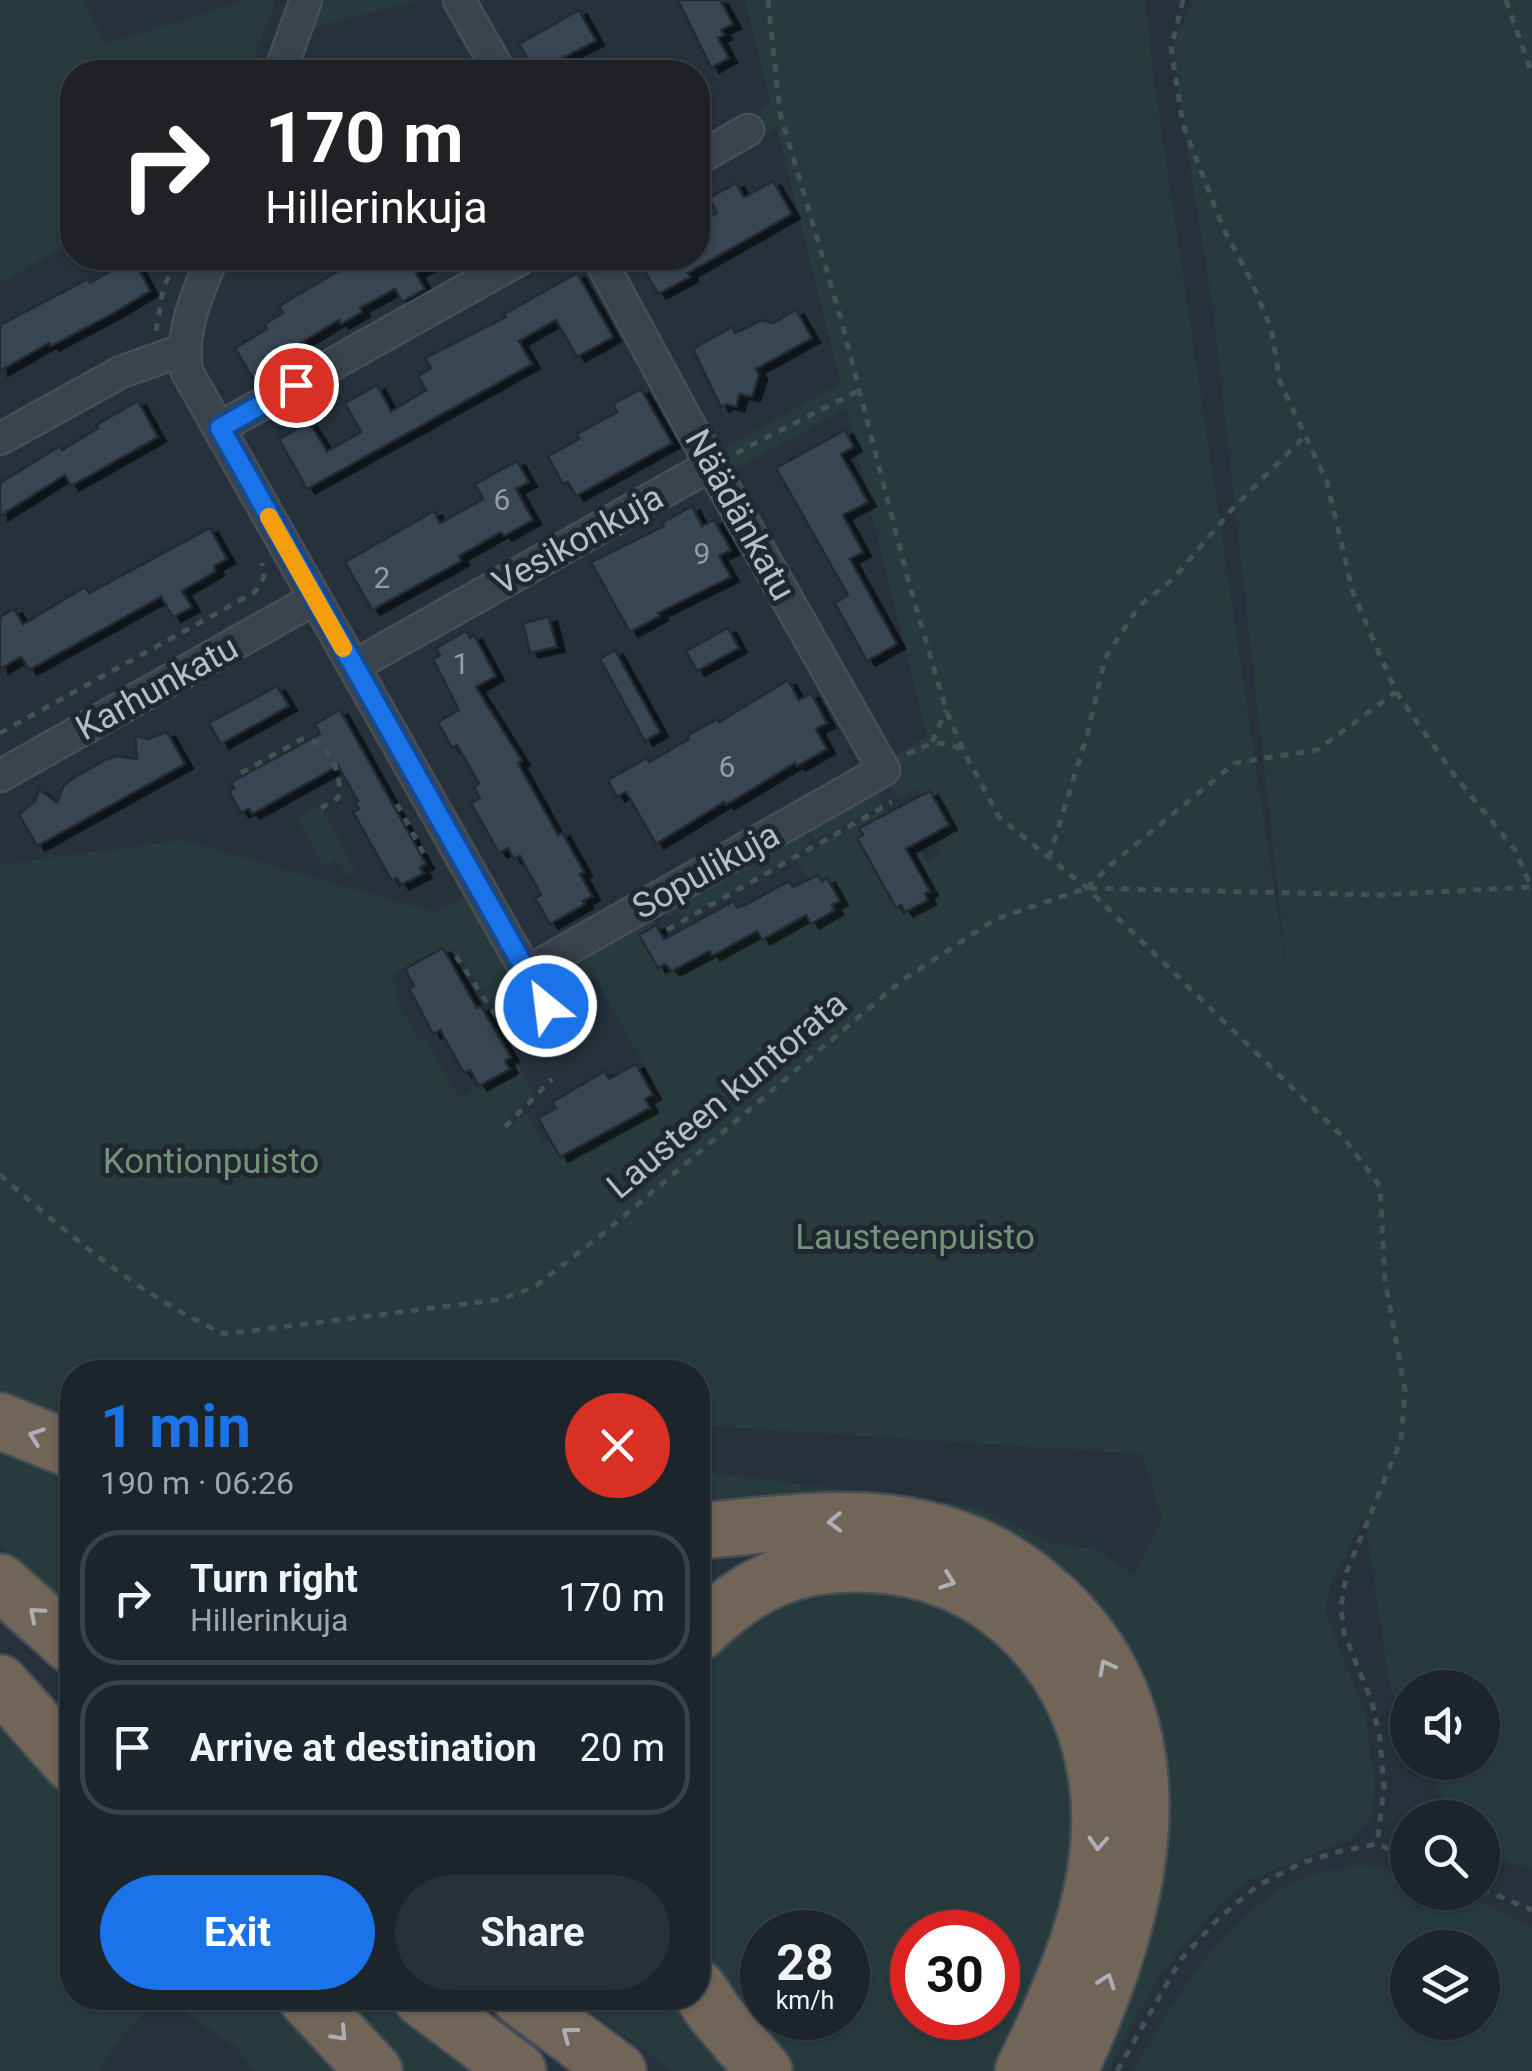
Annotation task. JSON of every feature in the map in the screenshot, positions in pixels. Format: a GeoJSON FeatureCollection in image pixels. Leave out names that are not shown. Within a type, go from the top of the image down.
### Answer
{"type":"FeatureCollection","features":[{"type":"Feature","properties":{"kind":"highway"},"geometry":{"type":"LineString","coordinates":[[0,1421],[60,1445]]}},
{"type":"Feature","properties":{"kind":"highway"},"geometry":{"type":"LineString","coordinates":[[710,1530],[850,1521],[942,1534],[983,1549],[1034,1581],[1068,1612],[1094,1645],[1117,1687],[1133,1735],[1142,1830],[1138,1863],[1109,1980],[1069,2071]]}},
{"type":"Feature","properties":{"kind":"highway"},"geometry":{"type":"LineString","coordinates":[[710,1622],[732,1603],[776,1578],[851,1563],[905,1568],[951,1580],[1001,1610],[1043,1648],[1070,1691],[1088,1736],[1098,1782],[1098,1834],[1091,1891],[1073,1956],[1023,2071]]}},
{"type":"Feature","properties":{"kind":"highway"},"geometry":{"type":"LineString","coordinates":[[0,1582],[60,1635]]}},
{"type":"Feature","properties":{"kind":"highway"},"geometry":{"type":"LineString","coordinates":[[0,1662],[60,1711]]}},
{"type":"Feature","properties":{"kind":"highway"},"geometry":{"type":"LineString","coordinates":[[0,1683],[60,1750]]}},
{"type":"Feature","properties":{"kind":"highway"},"geometry":{"type":"LineString","coordinates":[[710,2003],[764,2071]]}},
{"type":"Feature","properties":{"kind":"highway"},"geometry":{"type":"LineString","coordinates":[[317,2010],[374,2071]]}},
{"type":"Feature","properties":{"kind":"highway"},"geometry":{"type":"LineString","coordinates":[[436,2010],[518,2071]]}},
{"type":"Feature","properties":{"kind":"highway"},"geometry":{"type":"LineString","coordinates":[[536,2010],[618,2071]]}},
{"type":"Feature","properties":{"kind":"street"},"geometry":{"type":"LineString","coordinates":[[284,60],[306,0]]}},
{"type":"Feature","properties":{"kind":"street"},"geometry":{"type":"LineString","coordinates":[[459,0],[493,60]]}},
{"type":"Feature","properties":{"kind":"street"},"geometry":{"type":"LineString","coordinates":[[710,152],[748,130]]}},
{"type":"Feature","properties":{"kind":"street"},"geometry":{"type":"LineString","coordinates":[[0,439],[122,372],[170,354],[185,330],[208,270]]}},
{"type":"Feature","properties":{"kind":"street"},"geometry":{"type":"LineString","coordinates":[[220,428],[501,270]]}},
{"type":"Feature","properties":{"kind":"street","name":"Näädänkatu"},"geometry":{"type":"LineString","coordinates":[[605,270],[883,769]]}},
{"type":"Feature","properties":{"kind":"street"},"geometry":{"type":"LineString","coordinates":[[170,354],[186,372],[220,428],[546,1006]]}},
{"type":"Feature","properties":{"kind":"street","name":"Vesikonkuja"},"geometry":{"type":"LineString","coordinates":[[354,666],[712,466]]}},
{"type":"Feature","properties":{"kind":"street","name":"Karhunkatu"},"geometry":{"type":"LineString","coordinates":[[0,776],[314,599]]}},
{"type":"Feature","properties":{"kind":"street","name":"Sopulikuja"},"geometry":{"type":"LineString","coordinates":[[527,972],[883,769]]}},
{"type":"Feature","properties":{"kind":"path"},"geometry":{"type":"LineString","coordinates":[[768,0],[780,113],[842,320],[946,710],[964,752],[999,816],[1087,888],[1342,1136],[1380,1186],[1385,1280],[1404,1391],[1401,1440],[1348,1571],[1341,1606],[1344,1632],[1372,1702],[1380,1740],[1384,1790],[1378,1844]]}},
{"type":"Feature","properties":{"kind":"path"},"geometry":{"type":"LineString","coordinates":[[1184,0],[1171,48],[1183,125],[1224,230],[1271,328],[1280,382],[1327,482],[1354,593],[1396,692],[1455,776],[1515,850],[1532,888]]}},
{"type":"Feature","properties":{"kind":"path"},"geometry":{"type":"LineString","coordinates":[[1506,0],[1532,74]]}},
{"type":"Feature","properties":{"kind":"path"},"geometry":{"type":"LineString","coordinates":[[170,354],[156,326],[171,270]]}},
{"type":"Feature","properties":{"kind":"path"},"geometry":{"type":"LineString","coordinates":[[712,466],[858,391]]}},
{"type":"Feature","properties":{"kind":"path"},"geometry":{"type":"LineString","coordinates":[[1048,858],[1088,732],[1105,658],[1138,606],[1173,579],[1235,506],[1304,437]]}},
{"type":"Feature","properties":{"kind":"path"},"geometry":{"type":"LineString","coordinates":[[0,733],[255,592],[264,578],[261,560]]}},
{"type":"Feature","properties":{"kind":"path"},"geometry":{"type":"LineString","coordinates":[[1087,888],[1235,763],[1317,750],[1396,692]]}},
{"type":"Feature","properties":{"kind":"path"},"geometry":{"type":"LineString","coordinates":[[932,742],[946,710]]}},
{"type":"Feature","properties":{"kind":"path"},"geometry":{"type":"LineString","coordinates":[[240,773],[302,740],[312,739],[322,746],[332,763],[340,789],[338,798],[321,808]]}},
{"type":"Feature","properties":{"kind":"path"},"geometry":{"type":"LineString","coordinates":[[883,769],[932,742],[949,744],[964,752]]}},
{"type":"Feature","properties":{"kind":"path"},"geometry":{"type":"LineString","coordinates":[[667,930],[892,802]]}},
{"type":"Feature","properties":{"kind":"path","name":"Lausteen kuntorata"},"geometry":{"type":"LineString","coordinates":[[0,1176],[80,1243],[185,1316],[225,1334],[497,1300],[532,1288],[605,1232],[900,981],[996,920],[1087,888],[1380,894],[1532,888]]}},
{"type":"Feature","properties":{"kind":"path"},"geometry":{"type":"LineString","coordinates":[[456,956],[512,1040],[524,1044]]}},
{"type":"Feature","properties":{"kind":"path"},"geometry":{"type":"LineString","coordinates":[[505,1127],[552,1079]]}},
{"type":"Feature","properties":{"kind":"path"},"geometry":{"type":"LineString","coordinates":[[1117,2071],[1181,1958],[1256,1886],[1341,1850],[1378,1844],[1390,1849]]}},
{"type":"Feature","properties":{"kind":"path"},"geometry":{"type":"LineString","coordinates":[[1500,1897],[1532,1910]]}},
{"type":"Feature","properties":{"kind":"green space"},"geometry":{"type":"Polygon","coordinates":[[[0,0],[84,0],[106,44],[246,0],[276,0],[253,60],[60,60],[60,249],[0,283],[0,0]]]}},
{"type":"Feature","properties":{"kind":"green space"},"geometry":{"type":"Polygon","coordinates":[[[322,0],[419,0],[311,28],[322,0]]]}},
{"type":"Feature","properties":{"kind":"green space"},"geometry":{"type":"Polygon","coordinates":[[[745,0],[1146,0],[1152,66],[1288,981],[1212,303],[1171,48],[1194,0],[1532,0],[1532,1870],[1500,1860],[1500,1800],[1444,1800],[1434,1780],[1500,1780],[1500,1670],[1390,1670],[1390,1687],[1364,1516],[1331,1583],[1325,1610],[1365,1713],[1375,1783],[1371,1821],[1350,1839],[1249,1880],[1214,1910],[1158,1977],[1108,2071],[1084,2071],[1102,1623],[710,1517],[710,1473],[978,1507],[1053,1544],[1097,1549],[1134,1575],[1162,1518],[1142,1454],[710,1426],[710,1360],[60,1360],[60,1429],[0,1405],[0,865],[181,840],[435,912],[466,896],[531,1014],[529,1018],[512,1034],[460,956],[447,956],[442,948],[392,976],[400,993],[395,997],[419,1041],[426,1038],[459,1098],[487,1082],[491,1088],[505,1081],[502,1073],[509,1069],[505,1061],[514,1056],[533,1094],[503,1125],[508,1129],[526,1112],[543,1142],[550,1139],[561,1157],[574,1150],[569,1141],[652,1095],[647,1085],[653,1081],[596,978],[583,985],[579,979],[564,987],[567,994],[558,1000],[555,979],[561,969],[652,917],[656,925],[640,935],[666,966],[679,967],[685,975],[695,969],[693,963],[757,931],[762,939],[806,915],[811,923],[835,909],[822,881],[808,881],[797,860],[821,842],[883,809],[891,816],[880,816],[859,828],[863,835],[858,839],[896,907],[901,905],[906,912],[927,900],[925,894],[930,891],[925,882],[929,880],[917,853],[922,852],[927,861],[941,852],[916,789],[899,798],[887,780],[898,775],[893,756],[927,736],[846,408],[734,470],[723,449],[840,384],[777,128],[739,149],[728,129],[771,104],[745,0]]]}},
{"type":"Feature","properties":{"kind":"green space"},"geometry":{"type":"Polygon","coordinates":[[[875,787],[881,806],[815,840],[807,825],[875,787]]]}},
{"type":"Feature","properties":{"kind":"green space"},"geometry":{"type":"Polygon","coordinates":[[[320,805],[356,871],[346,876],[336,860],[324,867],[297,818],[320,805]]]}},
{"type":"Feature","properties":{"kind":"green space"},"geometry":{"type":"Polygon","coordinates":[[[804,826],[811,848],[684,918],[679,911],[669,917],[662,905],[804,826]]]}},
{"type":"Feature","properties":{"kind":"green space"},"geometry":{"type":"Polygon","coordinates":[[[0,1436],[60,1460],[60,1599],[0,1545],[0,1436]]]}},
{"type":"Feature","properties":{"kind":"green space"},"geometry":{"type":"Polygon","coordinates":[[[868,1581],[992,1622],[1074,1745],[1082,1871],[1020,2036],[1020,1910],[890,1910],[890,2040],[1019,2040],[1007,2071],[782,2071],[758,2040],[870,2040],[870,1910],[740,1910],[740,2018],[710,1979],[710,1651],[785,1598],[868,1581]]]}},
{"type":"Feature","properties":{"kind":"green space"},"geometry":{"type":"Polygon","coordinates":[[[0,1729],[60,1788],[60,2010],[149,2010],[124,2032],[98,2071],[0,2071],[0,1729]]]}},
{"type":"Feature","properties":{"kind":"green space"},"geometry":{"type":"Polygon","coordinates":[[[1357,1865],[1390,1868],[1390,1910],[1496,1910],[1532,1927],[1532,2071],[1133,2071],[1182,1990],[1222,1939],[1270,1896],[1297,1880],[1357,1865]]]}},
{"type":"Feature","properties":{"kind":"green space"},"geometry":{"type":"Polygon","coordinates":[[[181,2010],[284,2010],[346,2071],[253,2071],[235,2046],[181,2010]]]}},
{"type":"Feature","properties":{"kind":"green space"},"geometry":{"type":"Polygon","coordinates":[[[332,2010],[403,2010],[482,2071],[389,2071],[332,2010]]]}},
{"type":"Feature","properties":{"kind":"green space"},"geometry":{"type":"Polygon","coordinates":[[[590,2010],[694,2010],[747,2071],[671,2071],[590,2010]]]}},
{"type":"Feature","properties":{"kind":"building"},"geometry":{"type":"Polygon","coordinates":[[[678,0],[720,0],[733,24],[721,30],[724,35],[718,38],[729,58],[711,68],[678,0]]]}},
{"type":"Feature","properties":{"kind":"building"},"geometry":{"type":"Polygon","coordinates":[[[579,10],[596,41],[559,60],[528,60],[519,44],[579,10]]]}},
{"type":"Feature","properties":{"kind":"building"},"geometry":{"type":"Polygon","coordinates":[[[773,181],[792,214],[710,261],[710,216],[717,213],[710,197],[736,183],[744,197],[773,181]]]}},
{"type":"Feature","properties":{"kind":"building"},"geometry":{"type":"Polygon","coordinates":[[[112,270],[139,270],[150,291],[0,371],[0,325],[88,279],[90,283],[112,270]]]}},
{"type":"Feature","properties":{"kind":"building"},"geometry":{"type":"Polygon","coordinates":[[[340,270],[422,270],[416,273],[425,289],[402,302],[395,289],[360,308],[362,312],[341,324],[339,320],[299,344],[307,357],[257,385],[235,348],[267,329],[265,324],[283,313],[279,306],[340,270]]]}},
{"type":"Feature","properties":{"kind":"building"},"geometry":{"type":"Polygon","coordinates":[[[645,270],[693,270],[688,273],[690,277],[658,294],[645,270]]]}},
{"type":"Feature","properties":{"kind":"building"},"geometry":{"type":"Polygon","coordinates":[[[577,273],[613,337],[577,357],[556,320],[519,341],[532,364],[307,489],[279,439],[309,422],[327,451],[361,432],[345,403],[377,385],[391,411],[426,390],[418,376],[431,368],[425,358],[506,317],[504,314],[577,273]]]}},
{"type":"Feature","properties":{"kind":"building"},"geometry":{"type":"Polygon","coordinates":[[[796,310],[812,338],[756,369],[759,375],[752,397],[740,394],[736,407],[721,407],[693,349],[732,327],[735,333],[762,320],[773,323],[796,310]]]}},
{"type":"Feature","properties":{"kind":"building"},"geometry":{"type":"Polygon","coordinates":[[[641,389],[672,443],[576,496],[568,482],[563,484],[548,456],[617,412],[613,404],[641,389]]]}},
{"type":"Feature","properties":{"kind":"building"},"geometry":{"type":"Polygon","coordinates":[[[138,401],[158,437],[71,486],[65,475],[0,516],[0,483],[60,446],[62,450],[138,401]]]}},
{"type":"Feature","properties":{"kind":"building"},"geometry":{"type":"Polygon","coordinates":[[[845,430],[854,447],[841,454],[868,502],[843,515],[863,552],[850,559],[897,644],[867,661],[835,603],[848,595],[776,468],[845,430]]]}},
{"type":"Feature","properties":{"kind":"building"},"geometry":{"type":"Polygon","coordinates":[[[517,461],[529,482],[516,489],[533,520],[504,536],[501,532],[459,556],[461,561],[372,610],[345,562],[434,511],[440,523],[483,499],[475,484],[517,461]]]}},
{"type":"Feature","properties":{"kind":"building"},"geometry":{"type":"Polygon","coordinates":[[[692,506],[702,526],[714,520],[731,550],[719,556],[731,577],[658,613],[660,616],[630,632],[591,562],[664,526],[662,523],[692,506]]]}},
{"type":"Feature","properties":{"kind":"building"},"geometry":{"type":"Polygon","coordinates":[[[210,528],[227,559],[214,566],[216,571],[182,591],[192,607],[173,617],[161,597],[29,670],[21,657],[0,669],[0,617],[14,609],[23,624],[85,587],[89,593],[210,528]]]}},
{"type":"Feature","properties":{"kind":"building"},"geometry":{"type":"Polygon","coordinates":[[[549,617],[557,647],[530,653],[523,623],[549,617]]]}},
{"type":"Feature","properties":{"kind":"building"},"geometry":{"type":"Polygon","coordinates":[[[728,628],[739,648],[697,671],[686,651],[728,628]]]}},
{"type":"Feature","properties":{"kind":"building"},"geometry":{"type":"Polygon","coordinates":[[[466,631],[470,638],[474,635],[496,676],[476,687],[522,761],[518,763],[558,835],[562,832],[592,896],[550,924],[535,898],[541,895],[520,856],[514,859],[508,848],[499,853],[471,803],[480,798],[474,787],[479,784],[457,745],[452,748],[438,722],[459,710],[433,659],[440,655],[436,648],[466,631]]]}},
{"type":"Feature","properties":{"kind":"building"},"geometry":{"type":"Polygon","coordinates":[[[615,650],[660,732],[645,741],[600,659],[615,650]]]}},
{"type":"Feature","properties":{"kind":"building"},"geometry":{"type":"Polygon","coordinates":[[[788,680],[799,700],[811,693],[827,723],[816,729],[827,749],[797,766],[795,763],[726,805],[724,802],[656,844],[626,792],[617,797],[608,780],[647,758],[649,762],[689,739],[687,736],[717,719],[719,722],[788,680]]]}},
{"type":"Feature","properties":{"kind":"building"},"geometry":{"type":"Polygon","coordinates":[[[277,686],[289,706],[221,744],[209,723],[277,686]]]}},
{"type":"Feature","properties":{"kind":"building"},"geometry":{"type":"Polygon","coordinates":[[[340,710],[426,864],[420,868],[424,873],[401,885],[397,878],[392,881],[353,812],[359,809],[355,802],[358,801],[338,766],[252,814],[249,809],[241,813],[229,791],[234,788],[231,782],[320,734],[315,724],[340,710]]]}},
{"type":"Feature","properties":{"kind":"building"},"geometry":{"type":"Polygon","coordinates":[[[167,732],[185,764],[37,846],[19,814],[35,801],[39,790],[57,802],[64,785],[107,759],[137,759],[135,736],[148,739],[167,732]]]}},
{"type":"Feature","properties":{"kind":"building"},"geometry":{"type":"Polygon","coordinates":[[[930,791],[949,825],[906,849],[930,891],[925,894],[928,900],[905,912],[901,905],[896,908],[857,838],[863,835],[859,828],[930,791]]]}},
{"type":"Feature","properties":{"kind":"building"},"geometry":{"type":"Polygon","coordinates":[[[818,875],[822,881],[827,878],[840,901],[832,905],[835,910],[811,924],[806,915],[762,940],[757,931],[712,956],[710,951],[672,971],[665,964],[658,968],[639,935],[656,925],[664,939],[734,901],[737,907],[745,905],[789,881],[793,887],[818,875]]]}},
{"type":"Feature","properties":{"kind":"building"},"geometry":{"type":"Polygon","coordinates":[[[443,948],[511,1057],[505,1061],[510,1069],[479,1086],[470,1070],[464,1073],[440,1030],[433,1034],[409,988],[414,986],[405,969],[443,948]]]}},
{"type":"Feature","properties":{"kind":"building"},"geometry":{"type":"Polygon","coordinates":[[[636,1064],[653,1095],[645,1099],[650,1108],[560,1157],[538,1118],[556,1108],[552,1102],[605,1071],[609,1079],[636,1064]]]}},
{"type":"Feature","properties":{"kind":"slow traffic"},"geometry":{"type":"LineString","coordinates":[[269,517],[343,648]]}},
{"type":"Feature","properties":{"kind":"route"},"geometry":{"type":"LineString","coordinates":[[296,385],[220,428],[546,1006]]}},
{"type":"Feature","properties":{"kind":"park label","name":"Kontionpuisto"},"geometry":{"type":"Point","coordinates":[211,1161]}},
{"type":"Feature","properties":{"kind":"park label","name":"Lausteenpuisto"},"geometry":{"type":"Point","coordinates":[915,1237]}}]}
